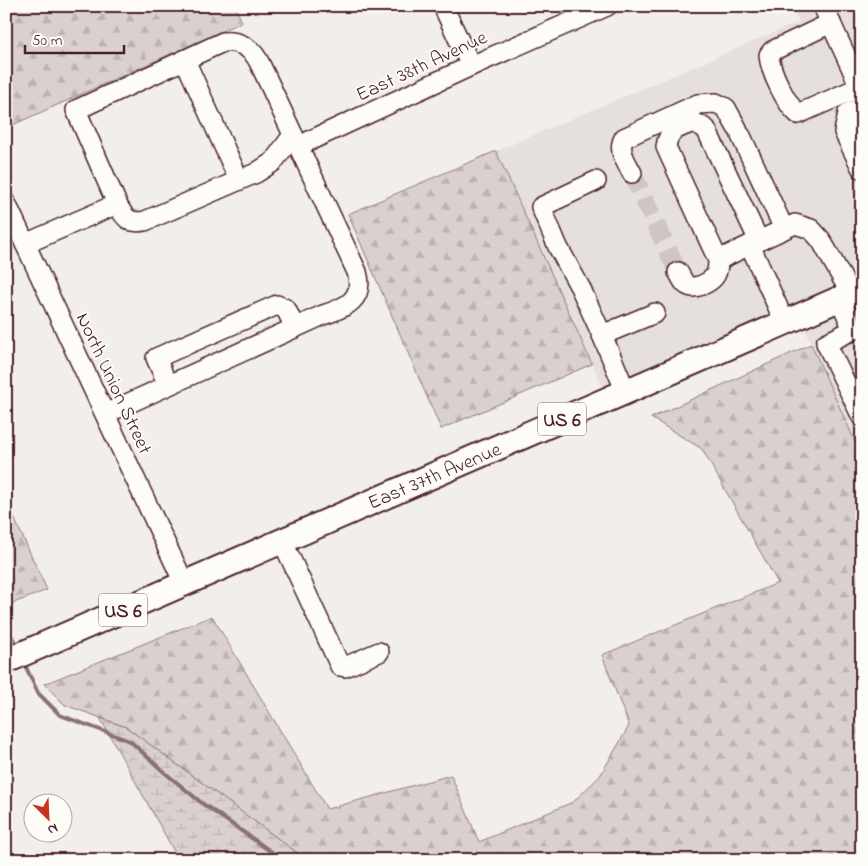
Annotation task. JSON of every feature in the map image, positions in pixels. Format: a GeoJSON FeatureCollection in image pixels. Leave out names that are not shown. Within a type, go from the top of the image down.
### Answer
{"type":"FeatureCollection","features":[{"type":"Feature","properties":{"kind":"main road","name":"East 37th Avenue"},"geometry":{"type":"LineString","coordinates":[[6,661],[851,294]]}},
{"type":"Feature","properties":{"kind":"street"},"geometry":{"type":"LineString","coordinates":[[443,6],[471,66]]}},
{"type":"Feature","properties":{"kind":"street","name":"East 38th Avenue"},"geometry":{"type":"LineString","coordinates":[[301,138],[607,6]]}},
{"type":"Feature","properties":{"kind":"street"},"geometry":{"type":"LineString","coordinates":[[827,15],[854,55],[861,89],[798,114],[784,95],[770,63],[769,55],[772,51],[827,15]]}},
{"type":"Feature","properties":{"kind":"street"},"geometry":{"type":"LineString","coordinates":[[105,414],[339,310],[351,302],[359,292],[360,282],[301,138],[257,57],[248,48],[236,42],[223,42],[76,110],[117,204],[123,216],[129,221],[145,221],[256,172],[273,162],[301,138]]}},
{"type":"Feature","properties":{"kind":"street"},"geometry":{"type":"LineString","coordinates":[[185,60],[239,180]]}},
{"type":"Feature","properties":{"kind":"street"},"geometry":{"type":"LineString","coordinates":[[632,173],[621,151],[621,144],[624,138],[698,104],[716,103],[726,108],[739,132],[784,230]]}},
{"type":"Feature","properties":{"kind":"street"},"geometry":{"type":"LineString","coordinates":[[862,107],[848,113],[844,132],[862,169]]}},
{"type":"Feature","properties":{"kind":"street"},"geometry":{"type":"LineString","coordinates":[[678,272],[685,284],[697,287],[713,278],[718,269],[718,260],[666,147],[667,138],[672,132],[694,122],[706,129],[755,242],[785,322]]}},
{"type":"Feature","properties":{"kind":"street"},"geometry":{"type":"LineString","coordinates":[[649,126],[656,142],[666,147]]}},
{"type":"Feature","properties":{"kind":"street"},"geometry":{"type":"LineString","coordinates":[[596,181],[540,207],[558,247],[581,289],[626,392]]}},
{"type":"Feature","properties":{"kind":"street","name":"North Union Street"},"geometry":{"type":"LineString","coordinates":[[6,203],[184,583]]}},
{"type":"Feature","properties":{"kind":"street"},"geometry":{"type":"LineString","coordinates":[[25,244],[117,204]]}},
{"type":"Feature","properties":{"kind":"street"},"geometry":{"type":"LineString","coordinates":[[718,260],[795,224],[812,229],[821,240],[851,294],[853,330],[826,343],[862,418]]}},
{"type":"Feature","properties":{"kind":"street"},"geometry":{"type":"LineString","coordinates":[[168,385],[156,358],[277,305],[286,309],[295,328]]}},
{"type":"Feature","properties":{"kind":"street"},"geometry":{"type":"LineString","coordinates":[[602,335],[655,313]]}},
{"type":"Feature","properties":{"kind":"street"},"geometry":{"type":"LineString","coordinates":[[282,540],[340,666],[345,668],[379,652]]}},
{"type":"Feature","properties":{"kind":"shaded area"},"geometry":{"type":"Polygon","coordinates":[[[792,6],[862,6],[862,283],[606,394],[496,151],[799,22],[792,6]]]}},
{"type":"Feature","properties":{"kind":"shaded area"},"geometry":{"type":"Polygon","coordinates":[[[862,294],[862,457],[801,320],[862,294]]]}},
{"type":"Feature","properties":{"kind":"green space"},"geometry":{"type":"Polygon","coordinates":[[[6,6],[235,6],[242,22],[6,128],[6,6]]]}},
{"type":"Feature","properties":{"kind":"green space"},"geometry":{"type":"Polygon","coordinates":[[[496,151],[592,364],[441,429],[348,214],[496,151]]]}},
{"type":"Feature","properties":{"kind":"green space"},"geometry":{"type":"Polygon","coordinates":[[[811,344],[862,457],[862,860],[307,860],[126,727],[65,705],[44,684],[212,616],[327,809],[451,775],[479,842],[573,802],[600,776],[629,726],[602,655],[778,583],[702,449],[651,418],[811,344]]]}},
{"type":"Feature","properties":{"kind":"green space"},"geometry":{"type":"Polygon","coordinates":[[[6,500],[47,590],[6,606],[6,500]]]}},
{"type":"Feature","properties":{"kind":"green space"},"geometry":{"type":"Polygon","coordinates":[[[100,718],[126,727],[307,860],[179,860],[100,718]]]}},
{"type":"Feature","properties":{"kind":"waterway"},"geometry":{"type":"LineString","coordinates":[[6,625],[17,647]]}},
{"type":"Feature","properties":{"kind":"waterway"},"geometry":{"type":"LineString","coordinates":[[24,663],[38,693],[60,715],[130,741],[203,804],[283,860]]}},
{"type":"Feature","properties":{"kind":"tunnel"},"geometry":{"type":"LineString","coordinates":[[632,173],[678,272]]}}]}
